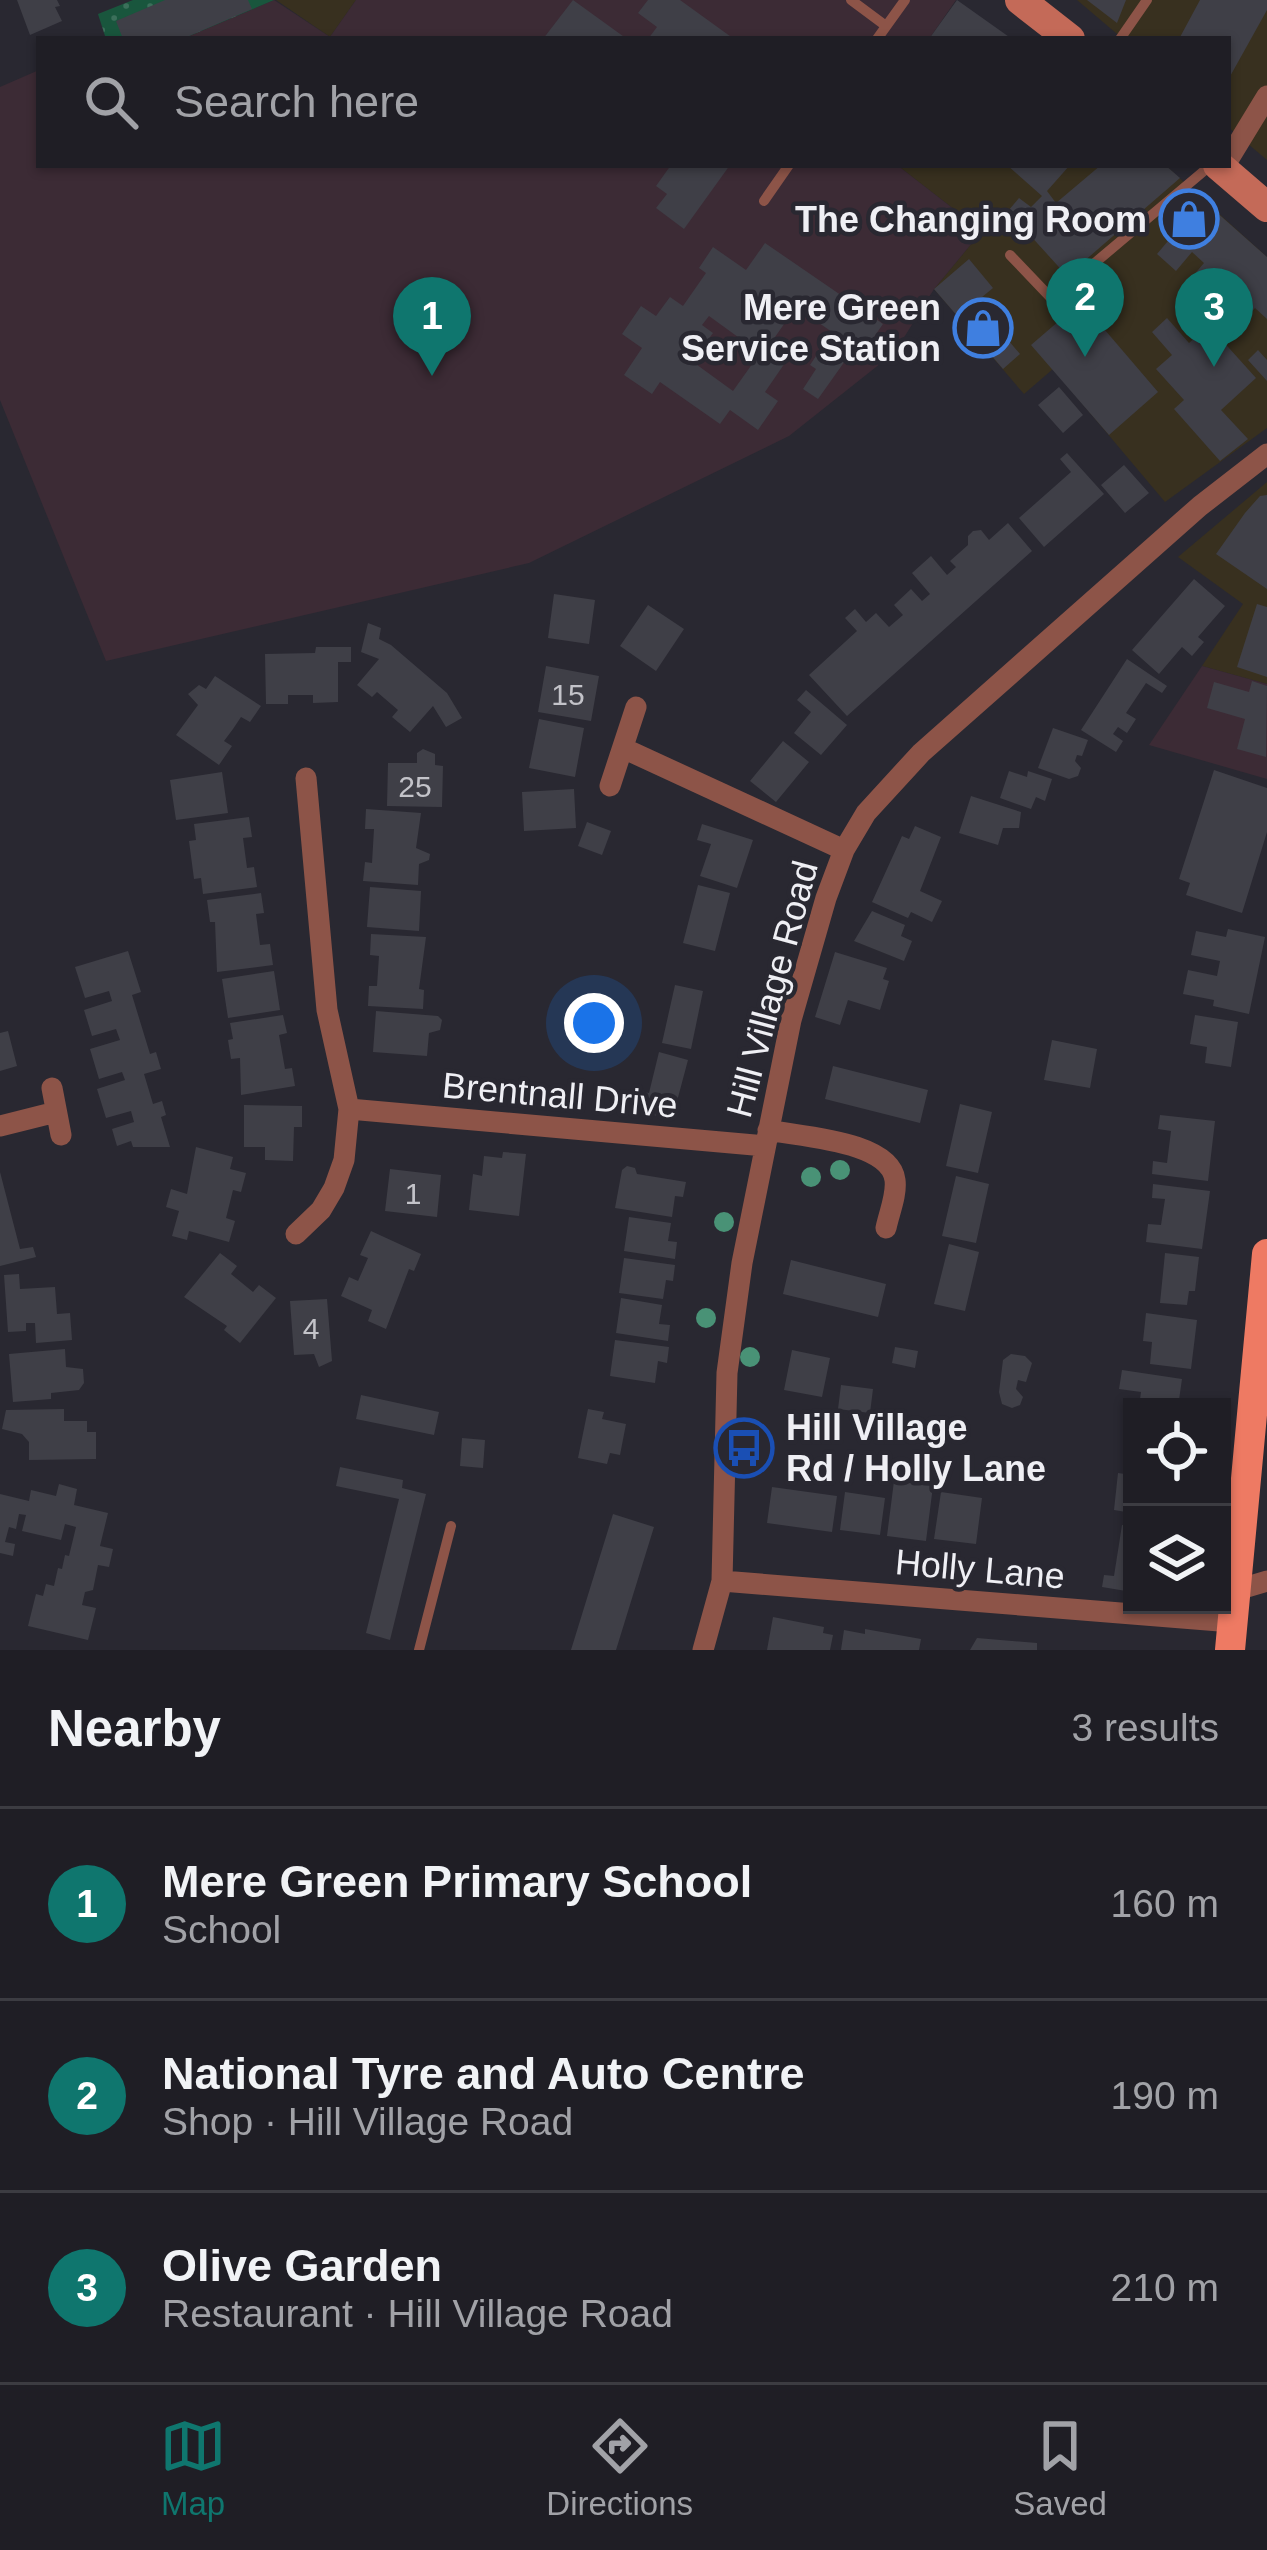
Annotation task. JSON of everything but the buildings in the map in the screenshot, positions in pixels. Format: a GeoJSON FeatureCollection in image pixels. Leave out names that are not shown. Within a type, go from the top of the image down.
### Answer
{"type":"FeatureCollection","features":[{"type":"Feature","properties":{"kind":"main road"},"geometry":{"type":"LineString","coordinates":[[1027,2],[1067,36]]}},
{"type":"Feature","properties":{"kind":"main road"},"geometry":{"type":"LineString","coordinates":[[1224,168],[1267,207]]}},
{"type":"Feature","properties":{"kind":"main road"},"geometry":{"type":"LineString","coordinates":[[1231,1636],[1266,1266]]}},
{"type":"Feature","properties":{"kind":"street"},"geometry":{"type":"LineString","coordinates":[[1231,150],[1267,96]]}},
{"type":"Feature","properties":{"kind":"street","name":"Hill Village Road"},"geometry":{"type":"LineString","coordinates":[[703,1650],[722,1581],[727,1373],[742,1263],[791,1020],[844,850],[866,813],[921,753],[1200,506],[1267,454]]}},
{"type":"Feature","properties":{"kind":"street"},"geometry":{"type":"LineString","coordinates":[[610,786],[636,707]]}},
{"type":"Feature","properties":{"kind":"street"},"geometry":{"type":"LineString","coordinates":[[625,748],[844,850]]}},
{"type":"Feature","properties":{"kind":"street"},"geometry":{"type":"LineString","coordinates":[[296,1234],[321,1210],[334,1188],[344,1160],[349,1109],[327,1010],[305,778]]}},
{"type":"Feature","properties":{"kind":"street"},"geometry":{"type":"LineString","coordinates":[[0,1126],[59,1124],[52,1088]]}},
{"type":"Feature","properties":{"kind":"street","name":"Brentnall Drive"},"geometry":{"type":"LineString","coordinates":[[349,1109],[766,1138],[877,1152],[891,1164],[896,1186],[886,1228]]}},
{"type":"Feature","properties":{"kind":"street","name":"Holly Lane"},"geometry":{"type":"LineString","coordinates":[[722,1581],[1231,1636]]}},
{"type":"Feature","properties":{"kind":"street"},"geometry":{"type":"LineString","coordinates":[[1237,1590],[1267,1581]]}},
{"type":"Feature","properties":{"kind":"lane"},"geometry":{"type":"LineString","coordinates":[[851,0],[886,26]]}},
{"type":"Feature","properties":{"kind":"lane"},"geometry":{"type":"LineString","coordinates":[[879,36],[904,0]]}},
{"type":"Feature","properties":{"kind":"lane"},"geometry":{"type":"LineString","coordinates":[[1122,36],[1147,0]]}},
{"type":"Feature","properties":{"kind":"lane"},"geometry":{"type":"LineString","coordinates":[[764,201],[787,168]]}},
{"type":"Feature","properties":{"kind":"lane"},"geometry":{"type":"LineString","coordinates":[[1010,255],[1052,299],[1217,168]]}},
{"type":"Feature","properties":{"kind":"lane"},"geometry":{"type":"LineString","coordinates":[[419,1650],[451,1526]]}},
{"type":"Feature","properties":{"kind":"shaded area"},"geometry":{"type":"Polygon","coordinates":[[[274,0],[328,36],[189,36],[274,0]]]}},
{"type":"Feature","properties":{"kind":"shaded area"},"geometry":{"type":"Polygon","coordinates":[[[276,0],[356,0],[329,36],[276,0]]]}},
{"type":"Feature","properties":{"kind":"shaded area"},"geometry":{"type":"Polygon","coordinates":[[[356,0],[956,0],[931,36],[331,36],[356,0]]]}},
{"type":"Feature","properties":{"kind":"shaded area"},"geometry":{"type":"Polygon","coordinates":[[[1077,0],[1267,0],[1267,160],[1231,130],[1231,36],[1119,36],[1077,0]]]}},
{"type":"Feature","properties":{"kind":"shaded area"},"geometry":{"type":"Polygon","coordinates":[[[36,71],[36,168],[901,168],[982,231],[934,289],[895,352],[789,436],[529,563],[106,661],[0,400],[0,87],[36,71]]]}},
{"type":"Feature","properties":{"kind":"shaded area"},"geometry":{"type":"Polygon","coordinates":[[[901,168],[1168,168],[1267,257],[1267,428],[1165,502],[1053,369],[1024,394],[934,289],[982,231],[901,168]]]}},
{"type":"Feature","properties":{"kind":"shaded area"},"geometry":{"type":"Polygon","coordinates":[[[1267,482],[1267,684],[1202,666],[1243,604],[1178,557],[1267,482]]]}},
{"type":"Feature","properties":{"kind":"shaded area"},"geometry":{"type":"Polygon","coordinates":[[[1202,666],[1267,684],[1267,779],[1149,745],[1202,666]]]}},
{"type":"Feature","properties":{"kind":"green space"},"geometry":{"type":"Polygon","coordinates":[[[133,0],[274,0],[189,36],[105,36],[98,14],[133,0]]]}},
{"type":"Feature","properties":{"kind":"place","name":"The Changing Room"},"geometry":{"type":"Point","coordinates":[1189,219]}},
{"type":"Feature","properties":{"kind":"place","name":"Mere Green Service Station"},"geometry":{"type":"Point","coordinates":[983,328]}},
{"type":"Feature","properties":{"kind":"place","name":"National Tyre and Auto Centre"},"geometry":{"type":"Point","coordinates":[1085,357]}},
{"type":"Feature","properties":{"kind":"place","name":"Olive Garden"},"geometry":{"type":"Point","coordinates":[1214,367]}},
{"type":"Feature","properties":{"kind":"place","name":"Mere Green Primary School"},"geometry":{"type":"Point","coordinates":[432,376]}},
{"type":"Feature","properties":{"kind":"place","name":"Hill Village Rd / Holly Lane"},"geometry":{"type":"Point","coordinates":[744,1448]}}]}
